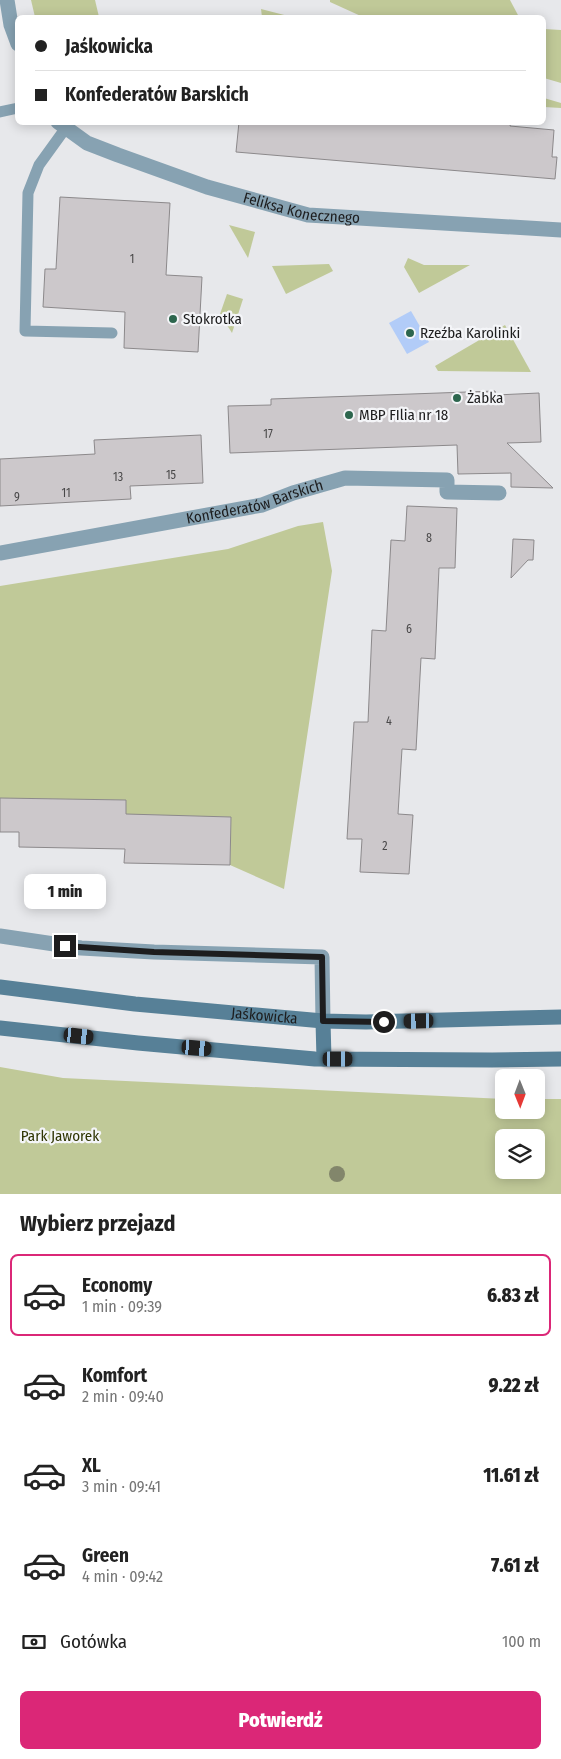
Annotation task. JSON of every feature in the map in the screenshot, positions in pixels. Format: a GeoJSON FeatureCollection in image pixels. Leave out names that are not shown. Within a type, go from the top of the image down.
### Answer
{"type":"FeatureCollection","features":[{"type":"Feature","properties":{"kind":"street"},"geometry":{"type":"LineString","coordinates":[[7,0],[11,25],[15,36]]}},
{"type":"Feature","properties":{"kind":"street","name":"Feliksa Konecznego"},"geometry":{"type":"LineString","coordinates":[[61,126],[94,146],[200,184],[308,215],[561,230]]}},
{"type":"Feature","properties":{"kind":"street","name":"Konfederatów Barskich"},"geometry":{"type":"LineString","coordinates":[[0,553],[262,505],[292,493],[345,478],[447,480],[447,492],[499,494]]}},
{"type":"Feature","properties":{"kind":"street"},"geometry":{"type":"LineString","coordinates":[[0,936],[81,948],[172,953],[322,957],[324,1059]]}},
{"type":"Feature","properties":{"kind":"street","name":"Jaśkowicka"},"geometry":{"type":"LineString","coordinates":[[0,987],[135,1004],[323,1021],[366,1022],[561,1017]]}},
{"type":"Feature","properties":{"kind":"street"},"geometry":{"type":"LineString","coordinates":[[0,1028],[138,1043],[324,1059],[561,1059]]}},
{"type":"Feature","properties":{"kind":"lane"},"geometry":{"type":"LineString","coordinates":[[0,112],[15,109]]}},
{"type":"Feature","properties":{"kind":"lane"},"geometry":{"type":"LineString","coordinates":[[61,126],[38,165],[28,193],[25,330],[112,333]]}},
{"type":"Feature","properties":{"kind":"green space"},"geometry":{"type":"Polygon","coordinates":[[[31,0],[95,0],[99,15],[35,15],[31,0]]]}},
{"type":"Feature","properties":{"kind":"green space"},"geometry":{"type":"Polygon","coordinates":[[[330,0],[510,0],[518,15],[359,15],[330,2],[330,0]]]}},
{"type":"Feature","properties":{"kind":"green space"},"geometry":{"type":"Polygon","coordinates":[[[261,9],[284,15],[262,15],[261,9]]]}},
{"type":"Feature","properties":{"kind":"green space"},"geometry":{"type":"Polygon","coordinates":[[[546,29],[561,30],[561,83],[546,79],[546,29]]]}},
{"type":"Feature","properties":{"kind":"green space"},"geometry":{"type":"Polygon","coordinates":[[[546,99],[561,103],[561,108],[546,107],[546,99]]]}},
{"type":"Feature","properties":{"kind":"green space"},"geometry":{"type":"Polygon","coordinates":[[[229,225],[255,232],[248,258],[229,225]]]}},
{"type":"Feature","properties":{"kind":"green space"},"geometry":{"type":"Polygon","coordinates":[[[408,258],[424,265],[470,265],[419,293],[404,267],[408,258]]]}},
{"type":"Feature","properties":{"kind":"green space"},"geometry":{"type":"Polygon","coordinates":[[[329,264],[333,271],[286,294],[272,266],[329,264]]]}},
{"type":"Feature","properties":{"kind":"green space"},"geometry":{"type":"Polygon","coordinates":[[[227,294],[243,299],[232,333],[220,314],[227,294]]]}},
{"type":"Feature","properties":{"kind":"green space"},"geometry":{"type":"Polygon","coordinates":[[[505,325],[531,372],[438,371],[435,366],[505,325]]]}},
{"type":"Feature","properties":{"kind":"green space"},"geometry":{"type":"Polygon","coordinates":[[[323,522],[332,571],[284,889],[230,865],[231,817],[129,824],[0,808],[0,586],[228,549],[298,526],[323,522]]]}},
{"type":"Feature","properties":{"kind":"green space","name":"Park Jaworek"},"geometry":{"type":"Polygon","coordinates":[[[0,1067],[63,1078],[495,1099],[495,1119],[545,1119],[545,1099],[561,1099],[561,1194],[0,1194],[0,1067]]]}},
{"type":"Feature","properties":{"kind":"water"},"geometry":{"type":"Polygon","coordinates":[[[411,311],[429,342],[407,354],[389,323],[411,311]]]}},
{"type":"Feature","properties":{"kind":"building"},"geometry":{"type":"Polygon","coordinates":[[[239,125],[510,125],[554,130],[552,157],[557,157],[555,179],[236,152],[239,125]]]}},
{"type":"Feature","properties":{"kind":"building"},"geometry":{"type":"Polygon","coordinates":[[[60,197],[170,203],[166,275],[202,277],[198,352],[124,348],[125,312],[43,307],[45,269],[56,269],[60,197]]]}},
{"type":"Feature","properties":{"kind":"building"},"geometry":{"type":"Polygon","coordinates":[[[495,391],[496,395],[539,393],[541,442],[507,443],[553,488],[511,487],[511,473],[458,474],[457,445],[230,453],[228,406],[271,405],[271,399],[495,391]]]}},
{"type":"Feature","properties":{"kind":"building"},"geometry":{"type":"Polygon","coordinates":[[[201,435],[203,483],[130,486],[131,499],[0,506],[0,459],[95,454],[94,440],[201,435]]]}},
{"type":"Feature","properties":{"kind":"building"},"geometry":{"type":"Polygon","coordinates":[[[407,506],[457,508],[455,568],[439,568],[435,659],[421,658],[416,750],[402,749],[398,814],[413,815],[409,874],[360,872],[362,839],[347,839],[354,722],[368,722],[372,630],[386,631],[391,540],[405,541],[407,506]]]}},
{"type":"Feature","properties":{"kind":"building"},"geometry":{"type":"Polygon","coordinates":[[[513,539],[534,540],[533,560],[528,560],[511,578],[513,539]]]}},
{"type":"Feature","properties":{"kind":"building"},"geometry":{"type":"Polygon","coordinates":[[[0,798],[126,800],[126,814],[231,817],[230,865],[124,863],[125,849],[19,847],[19,832],[0,832],[0,798]]]}},
{"type":"Feature","properties":{"kind":"place","name":"Stokrotka"},"geometry":{"type":"Point","coordinates":[173,319]}},
{"type":"Feature","properties":{"kind":"place","name":"Rzeźba Karolinki"},"geometry":{"type":"Point","coordinates":[410,333]}},
{"type":"Feature","properties":{"kind":"place","name":"Żabka"},"geometry":{"type":"Point","coordinates":[457,398]}},
{"type":"Feature","properties":{"kind":"place","name":"MBP FIlia nr 18"},"geometry":{"type":"Point","coordinates":[349,415]}},
{"type":"Feature","properties":{"kind":"route"},"geometry":{"type":"LineString","coordinates":[[65,946],[154,952],[322,957],[323,1021],[384,1022]]}}]}
